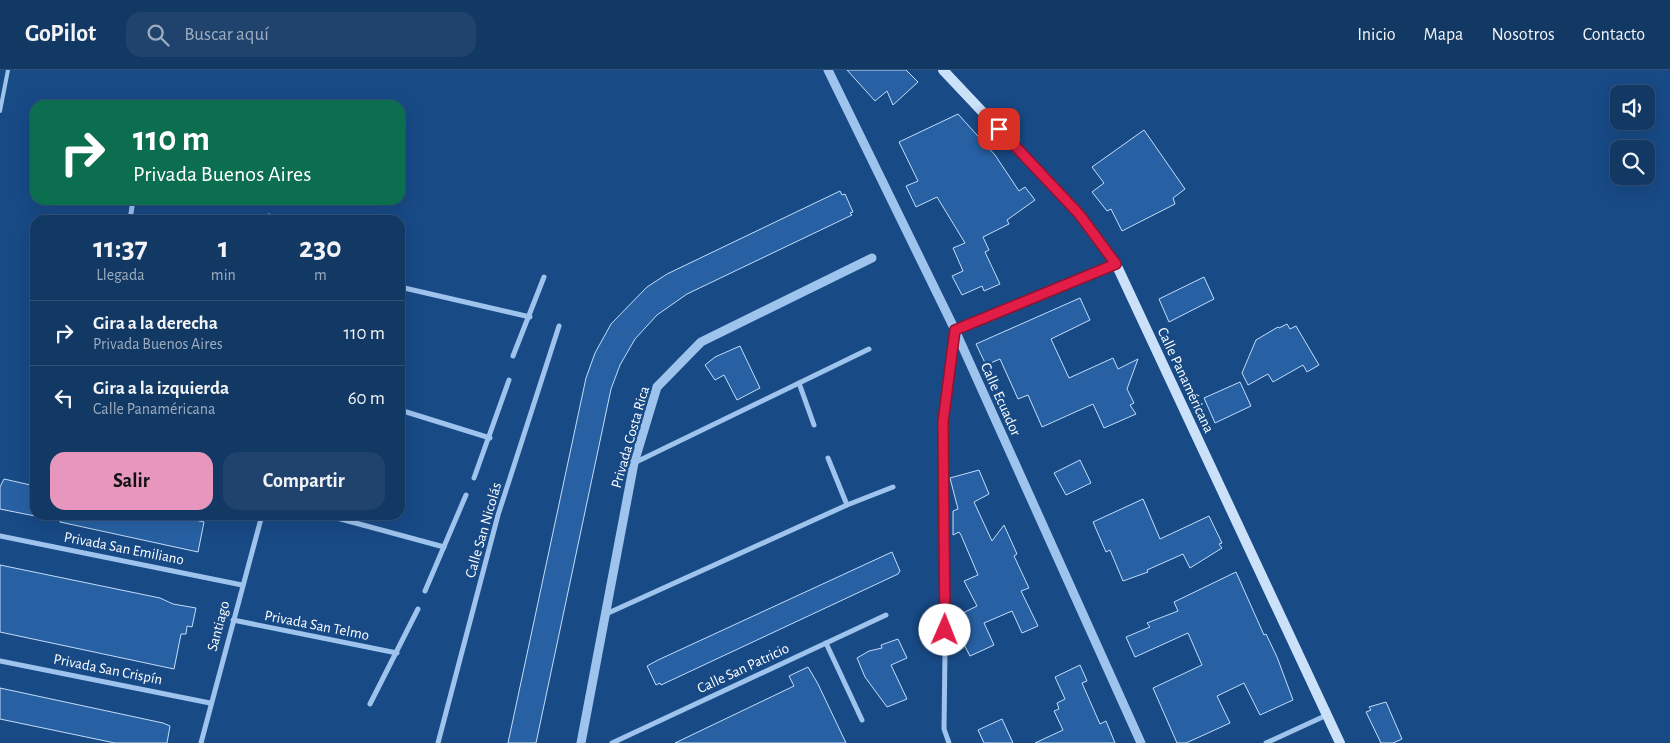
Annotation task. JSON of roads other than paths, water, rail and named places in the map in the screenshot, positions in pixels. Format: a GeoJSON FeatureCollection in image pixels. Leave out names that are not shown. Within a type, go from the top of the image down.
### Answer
{"type":"FeatureCollection","features":[{"type":"Feature","properties":{"kind":"main road","name":"Calle Panaméricana"},"geometry":{"type":"LineString","coordinates":[[944,70],[1079,214],[1116,264],[1340,743]]}},
{"type":"Feature","properties":{"kind":"street","name":"Calle Ecuador"},"geometry":{"type":"LineString","coordinates":[[828,70],[955,330],[1141,743]]}},
{"type":"Feature","properties":{"kind":"street","name":"Privada Costa Rica"},"geometry":{"type":"LineString","coordinates":[[582,743],[604,615],[634,463],[657,387],[700,342],[872,258]]}},
{"type":"Feature","properties":{"kind":"street"},"geometry":{"type":"LineString","coordinates":[[949,743],[944,729],[946,573],[943,422],[955,330],[1116,264]]}},
{"type":"Feature","properties":{"kind":"street"},"geometry":{"type":"LineString","coordinates":[[513,356],[530,317],[544,277]]}},
{"type":"Feature","properties":{"kind":"street"},"geometry":{"type":"LineString","coordinates":[[405,289],[530,317]]}},
{"type":"Feature","properties":{"kind":"street","name":"Calle San Nicolás"},"geometry":{"type":"LineString","coordinates":[[438,743],[498,515],[559,326]]}},
{"type":"Feature","properties":{"kind":"street"},"geometry":{"type":"LineString","coordinates":[[634,463],[869,349]]}},
{"type":"Feature","properties":{"kind":"street"},"geometry":{"type":"LineString","coordinates":[[474,478],[490,438],[509,380]]}},
{"type":"Feature","properties":{"kind":"street"},"geometry":{"type":"LineString","coordinates":[[799,383],[814,425]]}},
{"type":"Feature","properties":{"kind":"street"},"geometry":{"type":"LineString","coordinates":[[405,412],[490,438]]}},
{"type":"Feature","properties":{"kind":"street"},"geometry":{"type":"LineString","coordinates":[[828,458],[847,505]]}},
{"type":"Feature","properties":{"kind":"street"},"geometry":{"type":"LineString","coordinates":[[604,615],[847,505],[893,487]]}},
{"type":"Feature","properties":{"kind":"street"},"geometry":{"type":"LineString","coordinates":[[425,591],[466,495]]}},
{"type":"Feature","properties":{"kind":"street","name":"Santiago"},"geometry":{"type":"LineString","coordinates":[[201,743],[210,703],[261,520]]}},
{"type":"Feature","properties":{"kind":"street"},"geometry":{"type":"LineString","coordinates":[[344,520],[444,547]]}},
{"type":"Feature","properties":{"kind":"street","name":"Privada San Emiliano"},"geometry":{"type":"LineString","coordinates":[[0,536],[242,585]]}},
{"type":"Feature","properties":{"kind":"street"},"geometry":{"type":"LineString","coordinates":[[370,704],[418,609]]}},
{"type":"Feature","properties":{"kind":"street","name":"Calle San Patricio"},"geometry":{"type":"LineString","coordinates":[[612,743],[886,615]]}},
{"type":"Feature","properties":{"kind":"street","name":"Privada San Telmo"},"geometry":{"type":"LineString","coordinates":[[233,620],[397,653]]}},
{"type":"Feature","properties":{"kind":"street"},"geometry":{"type":"LineString","coordinates":[[826,643],[862,720]]}},
{"type":"Feature","properties":{"kind":"street","name":"Privada San Crispín"},"geometry":{"type":"LineString","coordinates":[[0,661],[210,703]]}},
{"type":"Feature","properties":{"kind":"street"},"geometry":{"type":"LineString","coordinates":[[1266,743],[1326,715]]}},
{"type":"Feature","properties":{"kind":"lane"},"geometry":{"type":"LineString","coordinates":[[0,111],[8,70]]}}]}
